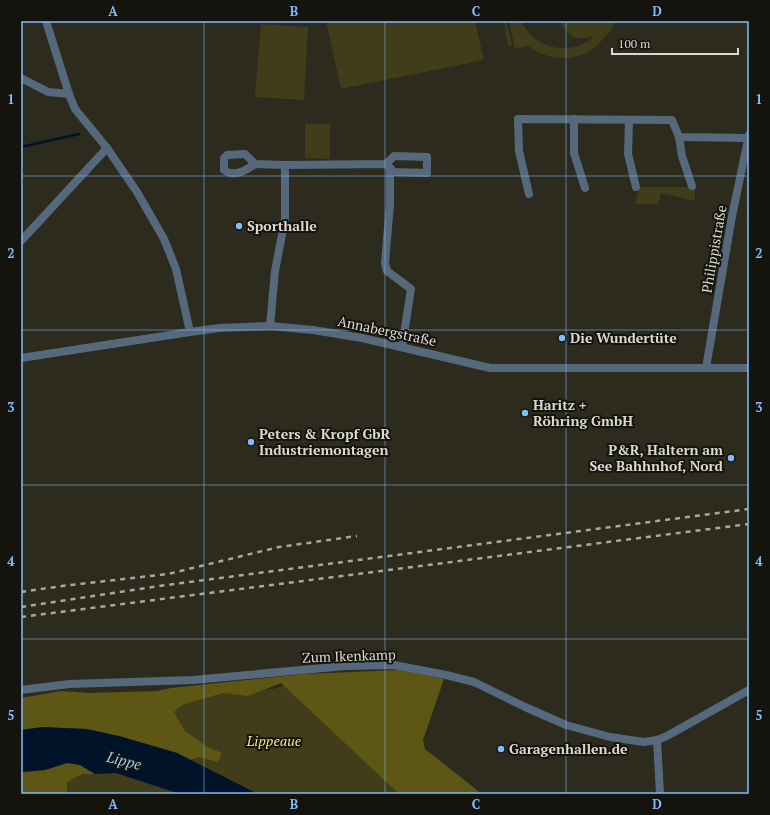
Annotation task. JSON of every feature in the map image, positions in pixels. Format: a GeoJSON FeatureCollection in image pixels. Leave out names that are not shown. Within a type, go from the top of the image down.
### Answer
{"type":"FeatureCollection","features":[{"type":"Feature","properties":{"kind":"street"},"geometry":{"type":"LineString","coordinates":[[46,21],[75,109],[108,148],[137,192],[164,239],[176,269],[190,332]]}},
{"type":"Feature","properties":{"kind":"street"},"geometry":{"type":"LineString","coordinates":[[21,78],[48,92],[69,94]]}},
{"type":"Feature","properties":{"kind":"street"},"geometry":{"type":"LineString","coordinates":[[529,194],[519,151],[518,119],[672,120],[679,137],[682,156],[692,186]]}},
{"type":"Feature","properties":{"kind":"street"},"geometry":{"type":"LineString","coordinates":[[574,119],[574,153],[585,188]]}},
{"type":"Feature","properties":{"kind":"street"},"geometry":{"type":"LineString","coordinates":[[629,120],[628,154],[636,186]]}},
{"type":"Feature","properties":{"kind":"street"},"geometry":{"type":"LineString","coordinates":[[679,137],[749,136]]}},
{"type":"Feature","properties":{"kind":"street","name":"Philippistraße"},"geometry":{"type":"LineString","coordinates":[[706,368],[732,216],[749,136]]}},
{"type":"Feature","properties":{"kind":"street"},"geometry":{"type":"LineString","coordinates":[[21,241],[108,148]]}},
{"type":"Feature","properties":{"kind":"street"},"geometry":{"type":"LineString","coordinates":[[255,164],[388,166],[390,204],[385,263],[388,271],[411,289],[402,347]]}},
{"type":"Feature","properties":{"kind":"street"},"geometry":{"type":"LineString","coordinates":[[270,326],[276,271],[285,219],[285,165]]}},
{"type":"Feature","properties":{"kind":"street","name":"Annabergstraße"},"geometry":{"type":"LineString","coordinates":[[21,358],[219,328],[270,326],[313,330],[402,347],[490,368],[749,368]]}},
{"type":"Feature","properties":{"kind":"street","name":"Zum Ikenkamp"},"geometry":{"type":"LineString","coordinates":[[21,690],[69,684],[193,680],[345,666],[394,665],[474,682],[525,707],[573,727],[610,737],[644,742],[657,740],[667,736],[749,690]]}},
{"type":"Feature","properties":{"kind":"street"},"geometry":{"type":"LineString","coordinates":[[657,740],[660,794]]}},
{"type":"Feature","properties":{"kind":"green space"},"geometry":{"type":"Polygon","coordinates":[[[326,21],[475,21],[484,60],[341,89],[326,21]]]}},
{"type":"Feature","properties":{"kind":"green space"},"geometry":{"type":"Polygon","coordinates":[[[504,21],[506,21],[512,45],[508,46],[504,21]]]}},
{"type":"Feature","properties":{"kind":"green space"},"geometry":{"type":"Polygon","coordinates":[[[509,21],[521,21],[534,38],[553,47],[564,48],[574,47],[593,37],[574,37],[564,28],[561,23],[567,21],[615,21],[608,33],[595,47],[586,53],[567,58],[557,58],[537,52],[528,46],[515,49],[509,21]]]}},
{"type":"Feature","properties":{"kind":"green space"},"geometry":{"type":"Polygon","coordinates":[[[261,24],[308,27],[304,100],[255,97],[261,24]]]}},
{"type":"Feature","properties":{"kind":"green space"},"geometry":{"type":"Polygon","coordinates":[[[305,124],[330,124],[330,159],[305,158],[305,124]]]}},
{"type":"Feature","properties":{"kind":"green space"},"geometry":{"type":"Polygon","coordinates":[[[639,187],[695,187],[695,201],[661,193],[658,204],[635,204],[639,187]]]}},
{"type":"Feature","properties":{"kind":"green space","name":"Lippeaue"},"geometry":{"type":"Polygon","coordinates":[[[284,685],[401,794],[21,794],[21,707],[273,689],[284,685]]]}},
{"type":"Feature","properties":{"kind":"shaded area"},"geometry":{"type":"Polygon","coordinates":[[[399,670],[444,679],[423,740],[425,749],[482,794],[399,794],[281,683],[248,696],[223,693],[182,705],[174,712],[184,730],[206,746],[222,753],[218,762],[198,757],[191,760],[177,753],[119,736],[43,727],[21,730],[21,698],[61,691],[89,693],[157,691],[171,688],[305,674],[399,670]]]}},
{"type":"Feature","properties":{"kind":"shaded area"},"geometry":{"type":"Polygon","coordinates":[[[67,763],[80,765],[95,774],[82,774],[67,782],[67,792],[65,794],[21,794],[21,772],[45,770],[67,763]]]}},
{"type":"Feature","properties":{"kind":"water","name":"Lippe"},"geometry":{"type":"Polygon","coordinates":[[[43,727],[87,729],[119,736],[177,753],[258,794],[180,794],[116,773],[95,774],[80,765],[67,763],[45,770],[21,772],[21,730],[43,727]]]}},
{"type":"Feature","properties":{"kind":"waterway"},"geometry":{"type":"LineString","coordinates":[[21,147],[79,134]]}},
{"type":"Feature","properties":{"kind":"railway"},"geometry":{"type":"LineString","coordinates":[[21,607],[159,586],[749,509]]}},
{"type":"Feature","properties":{"kind":"railway"},"geometry":{"type":"LineString","coordinates":[[21,617],[749,524]]}},
{"type":"Feature","properties":{"kind":"railway"},"geometry":{"type":"LineString","coordinates":[[21,592],[168,574],[279,547],[357,536]]}},
{"type":"Feature","properties":{"kind":"place","name":"Sporthalle"},"geometry":{"type":"Point","coordinates":[239,226]}},
{"type":"Feature","properties":{"kind":"place","name":"Die Wundertüte"},"geometry":{"type":"Point","coordinates":[562,338]}},
{"type":"Feature","properties":{"kind":"place","name":"Haritz + Röhring GmbH"},"geometry":{"type":"Point","coordinates":[525,413]}},
{"type":"Feature","properties":{"kind":"place","name":"Peters & Kropf GbR Industriemontagen"},"geometry":{"type":"Point","coordinates":[251,442]}},
{"type":"Feature","properties":{"kind":"place","name":"P&R, Haltern am See Bahhnhof, Nord"},"geometry":{"type":"Point","coordinates":[731,458]}},
{"type":"Feature","properties":{"kind":"place","name":"Garagenhallen.de"},"geometry":{"type":"Point","coordinates":[501,749]}}]}
